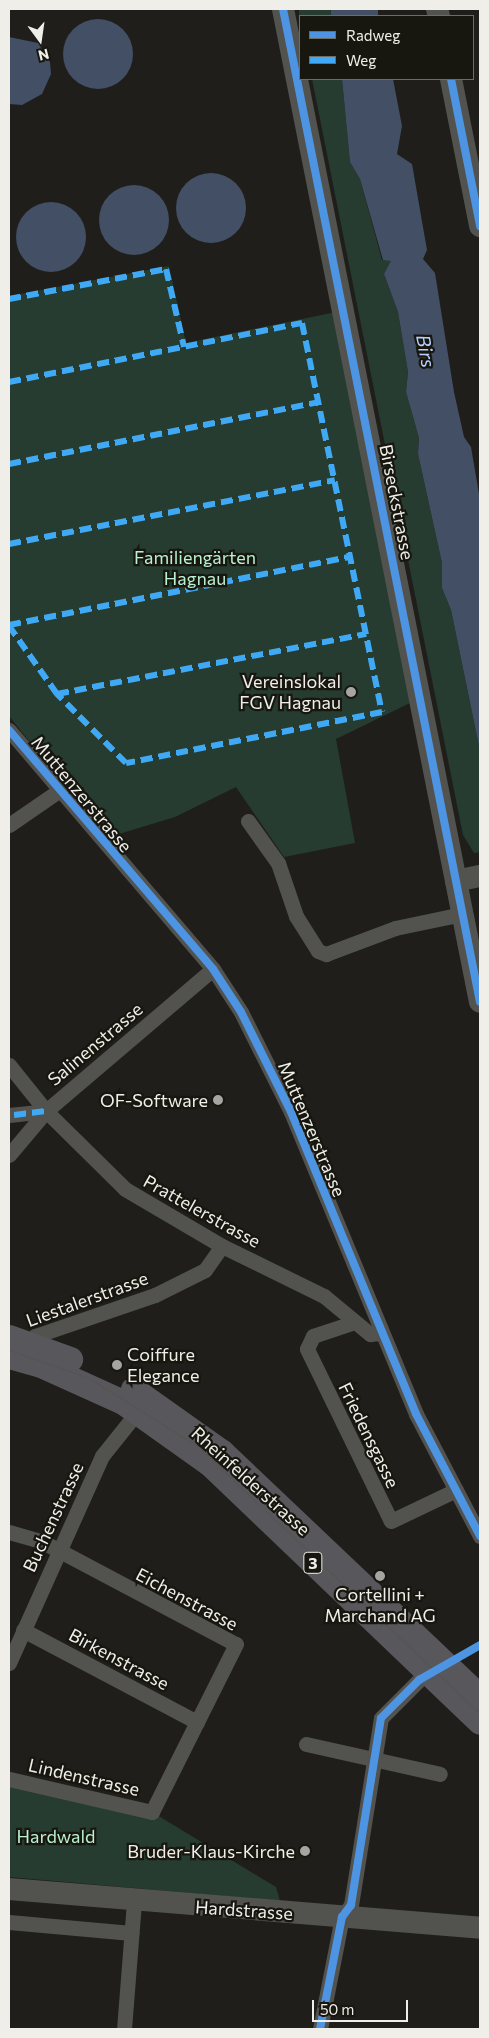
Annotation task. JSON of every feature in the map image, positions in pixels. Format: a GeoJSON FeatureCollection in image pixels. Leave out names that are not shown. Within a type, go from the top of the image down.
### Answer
{"type":"FeatureCollection","features":[{"type":"Feature","properties":{"kind":"main road","name":"Birseckstrasse"},"geometry":{"type":"LineString","coordinates":[[283,9],[469,878],[462,914],[480,1002]]}},
{"type":"Feature","properties":{"kind":"main road"},"geometry":{"type":"LineString","coordinates":[[451,80],[480,226]]}},
{"type":"Feature","properties":{"kind":"main road","name":"Rheinfelderstrasse"},"geometry":{"type":"LineString","coordinates":[[16,1348],[88,1385],[143,1404],[222,1452],[480,1697]]}},
{"type":"Feature","properties":{"kind":"main road","name":"Rheinfelderstrasse"},"geometry":{"type":"LineString","coordinates":[[143,1404],[210,1464],[480,1722]]}},
{"type":"Feature","properties":{"kind":"main road","name":"Hardstrasse"},"geometry":{"type":"LineString","coordinates":[[9,1890],[134,1902],[480,1928]]}},
{"type":"Feature","properties":{"kind":"street","name":"Muttenzerstrasse"},"geometry":{"type":"LineString","coordinates":[[9,730],[57,792],[214,969],[241,1012],[291,1112],[380,1333],[480,1536]]}},
{"type":"Feature","properties":{"kind":"street"},"geometry":{"type":"LineString","coordinates":[[9,826],[57,792]]}},
{"type":"Feature","properties":{"kind":"street"},"geometry":{"type":"LineString","coordinates":[[248,821],[278,863],[296,916],[318,951],[326,954],[395,928],[462,914]]}},
{"type":"Feature","properties":{"kind":"street","name":"Salinenstrasse"},"geometry":{"type":"LineString","coordinates":[[9,1155],[46,1111],[214,969]]}},
{"type":"Feature","properties":{"kind":"street","name":"Prattelerstrasse"},"geometry":{"type":"LineString","coordinates":[[9,1065],[46,1111],[125,1189],[222,1246],[324,1296],[352,1323],[370,1334],[380,1333]]}},
{"type":"Feature","properties":{"kind":"street"},"geometry":{"type":"LineString","coordinates":[[11,1115],[46,1111]]}},
{"type":"Feature","properties":{"kind":"street","name":"Liestalerstrasse"},"geometry":{"type":"LineString","coordinates":[[16,1348],[155,1295],[205,1270],[222,1246]]}},
{"type":"Feature","properties":{"kind":"street","name":"Friedensgasse"},"geometry":{"type":"LineString","coordinates":[[352,1323],[313,1336],[307,1349],[391,1521],[456,1490]]}},
{"type":"Feature","properties":{"kind":"street","name":"Buchenstrasse"},"geometry":{"type":"LineString","coordinates":[[9,1663],[56,1550],[102,1456],[143,1404]]}},
{"type":"Feature","properties":{"kind":"street","name":"Eichenstrasse"},"geometry":{"type":"LineString","coordinates":[[9,1532],[56,1550],[236,1644],[152,1812]]}},
{"type":"Feature","properties":{"kind":"street","name":"Birkenstrasse"},"geometry":{"type":"LineString","coordinates":[[23,1630],[197,1722]]}},
{"type":"Feature","properties":{"kind":"street"},"geometry":{"type":"LineString","coordinates":[[320,2029],[342,1917],[351,1905],[371,1758],[381,1718],[419,1680]]}},
{"type":"Feature","properties":{"kind":"street"},"geometry":{"type":"LineString","coordinates":[[306,1744],[440,1774]]}},
{"type":"Feature","properties":{"kind":"street","name":"Lindenstrasse"},"geometry":{"type":"LineString","coordinates":[[9,1779],[152,1812]]}},
{"type":"Feature","properties":{"kind":"street"},"geometry":{"type":"LineString","coordinates":[[124,2029],[134,1902]]}},
{"type":"Feature","properties":{"kind":"street"},"geometry":{"type":"LineString","coordinates":[[9,1922],[132,1933]]}},
{"type":"Feature","properties":{"kind":"green space"},"geometry":{"type":"Polygon","coordinates":[[[299,9],[331,9],[331,15],[299,15],[299,9]]]}},
{"type":"Feature","properties":{"kind":"green space"},"geometry":{"type":"Polygon","coordinates":[[[312,80],[342,80],[350,162],[360,179],[382,260],[391,260],[391,267],[384,274],[398,312],[408,372],[406,392],[419,438],[418,454],[442,563],[442,588],[451,610],[480,751],[480,852],[474,853],[463,835],[312,80]]]}},
{"type":"Feature","properties":{"kind":"green space","name":"Familiengärten Hagnau"},"geometry":{"type":"Polygon","coordinates":[[[169,266],[186,343],[336,312],[410,703],[336,739],[355,843],[284,857],[236,787],[175,817],[109,837],[89,796],[70,773],[50,757],[45,761],[9,716],[9,296],[169,266]]]}},
{"type":"Feature","properties":{"kind":"green space","name":"Hardwald"},"geometry":{"type":"Polygon","coordinates":[[[9,1779],[152,1812],[276,1887],[280,1901],[9,1877],[9,1779]]]}},
{"type":"Feature","properties":{"kind":"water"},"geometry":{"type":"Polygon","coordinates":[[[331,9],[378,9],[378,15],[331,15],[331,9]]]}},
{"type":"Feature","properties":{"kind":"water"},"geometry":{"type":"Polygon","coordinates":[[[98,19],[111,22],[123,29],[130,41],[133,54],[130,67],[123,79],[111,86],[98,89],[85,86],[73,79],[66,67],[63,54],[66,41],[73,29],[85,22],[98,19]]]}},
{"type":"Feature","properties":{"kind":"water"},"geometry":{"type":"Polygon","coordinates":[[[9,37],[38,43],[50,62],[51,74],[42,94],[22,105],[9,104],[9,37]]]}},
{"type":"Feature","properties":{"kind":"water","name":"Birs"},"geometry":{"type":"Polygon","coordinates":[[[342,80],[393,80],[402,126],[397,154],[412,164],[427,250],[423,259],[435,273],[454,392],[464,437],[471,447],[480,500],[480,751],[451,610],[442,588],[442,563],[418,454],[419,438],[406,392],[408,372],[398,312],[384,274],[391,261],[383,260],[360,179],[350,162],[342,80]]]}},
{"type":"Feature","properties":{"kind":"water"},"geometry":{"type":"Polygon","coordinates":[[[211,173],[224,176],[236,183],[243,195],[246,208],[243,221],[236,233],[224,240],[211,243],[198,240],[186,233],[179,221],[176,208],[179,195],[186,183],[198,176],[211,173]]]}},
{"type":"Feature","properties":{"kind":"water"},"geometry":{"type":"Polygon","coordinates":[[[141,185],[154,191],[163,200],[167,206],[169,220],[167,234],[159,245],[148,253],[127,255],[120,253],[109,245],[101,234],[99,213],[101,206],[109,195],[120,187],[141,185]]]}},
{"type":"Feature","properties":{"kind":"water"},"geometry":{"type":"Polygon","coordinates":[[[58,202],[71,208],[80,217],[84,223],[86,237],[84,251],[76,262],[65,270],[44,272],[37,270],[26,262],[18,251],[16,230],[18,223],[26,212],[37,204],[58,202]]]}},
{"type":"Feature","properties":{"kind":"tram line"},"geometry":{"type":"LineString","coordinates":[[9,1350],[89,1378],[196,1445],[480,1714]]}},
{"type":"Feature","properties":{"kind":"marked path"},"geometry":{"type":"LineString","coordinates":[[9,299],[166,269],[184,347]]}},
{"type":"Feature","properties":{"kind":"marked path"},"geometry":{"type":"LineString","coordinates":[[9,382],[302,323],[382,712],[126,763],[57,694],[9,626]]}},
{"type":"Feature","properties":{"kind":"marked path"},"geometry":{"type":"LineString","coordinates":[[9,464],[319,402]]}},
{"type":"Feature","properties":{"kind":"marked path"},"geometry":{"type":"LineString","coordinates":[[9,544],[335,480]]}},
{"type":"Feature","properties":{"kind":"marked path"},"geometry":{"type":"LineString","coordinates":[[9,625],[350,557]]}},
{"type":"Feature","properties":{"kind":"marked path"},"geometry":{"type":"LineString","coordinates":[[57,694],[366,634]]}},
{"type":"Feature","properties":{"kind":"marked path"},"geometry":{"type":"LineString","coordinates":[[14,1115],[46,1111]]}},
{"type":"Feature","properties":{"kind":"cycle path"},"geometry":{"type":"LineString","coordinates":[[283,9],[480,1002]]}},
{"type":"Feature","properties":{"kind":"cycle path"},"geometry":{"type":"LineString","coordinates":[[451,80],[480,226]]}},
{"type":"Feature","properties":{"kind":"cycle path"},"geometry":{"type":"LineString","coordinates":[[9,730],[213,969],[241,1012],[291,1112],[416,1414],[480,1536]]}},
{"type":"Feature","properties":{"kind":"cycle path"},"geometry":{"type":"LineString","coordinates":[[320,2029],[342,1917],[351,1905],[381,1718],[419,1680],[480,1645]]}},
{"type":"Feature","properties":{"kind":"place","name":"Vereinslokal FGV Hagnau"},"geometry":{"type":"Point","coordinates":[351,692]}},
{"type":"Feature","properties":{"kind":"place","name":"OF-Software"},"geometry":{"type":"Point","coordinates":[218,1100]}},
{"type":"Feature","properties":{"kind":"place","name":"Coiffure Elegance"},"geometry":{"type":"Point","coordinates":[117,1365]}},
{"type":"Feature","properties":{"kind":"place","name":"Cortellini + Marchand AG"},"geometry":{"type":"Point","coordinates":[380,1576]}},
{"type":"Feature","properties":{"kind":"place","name":"Bruder-Klaus-Kirche"},"geometry":{"type":"Point","coordinates":[305,1851]}}]}
